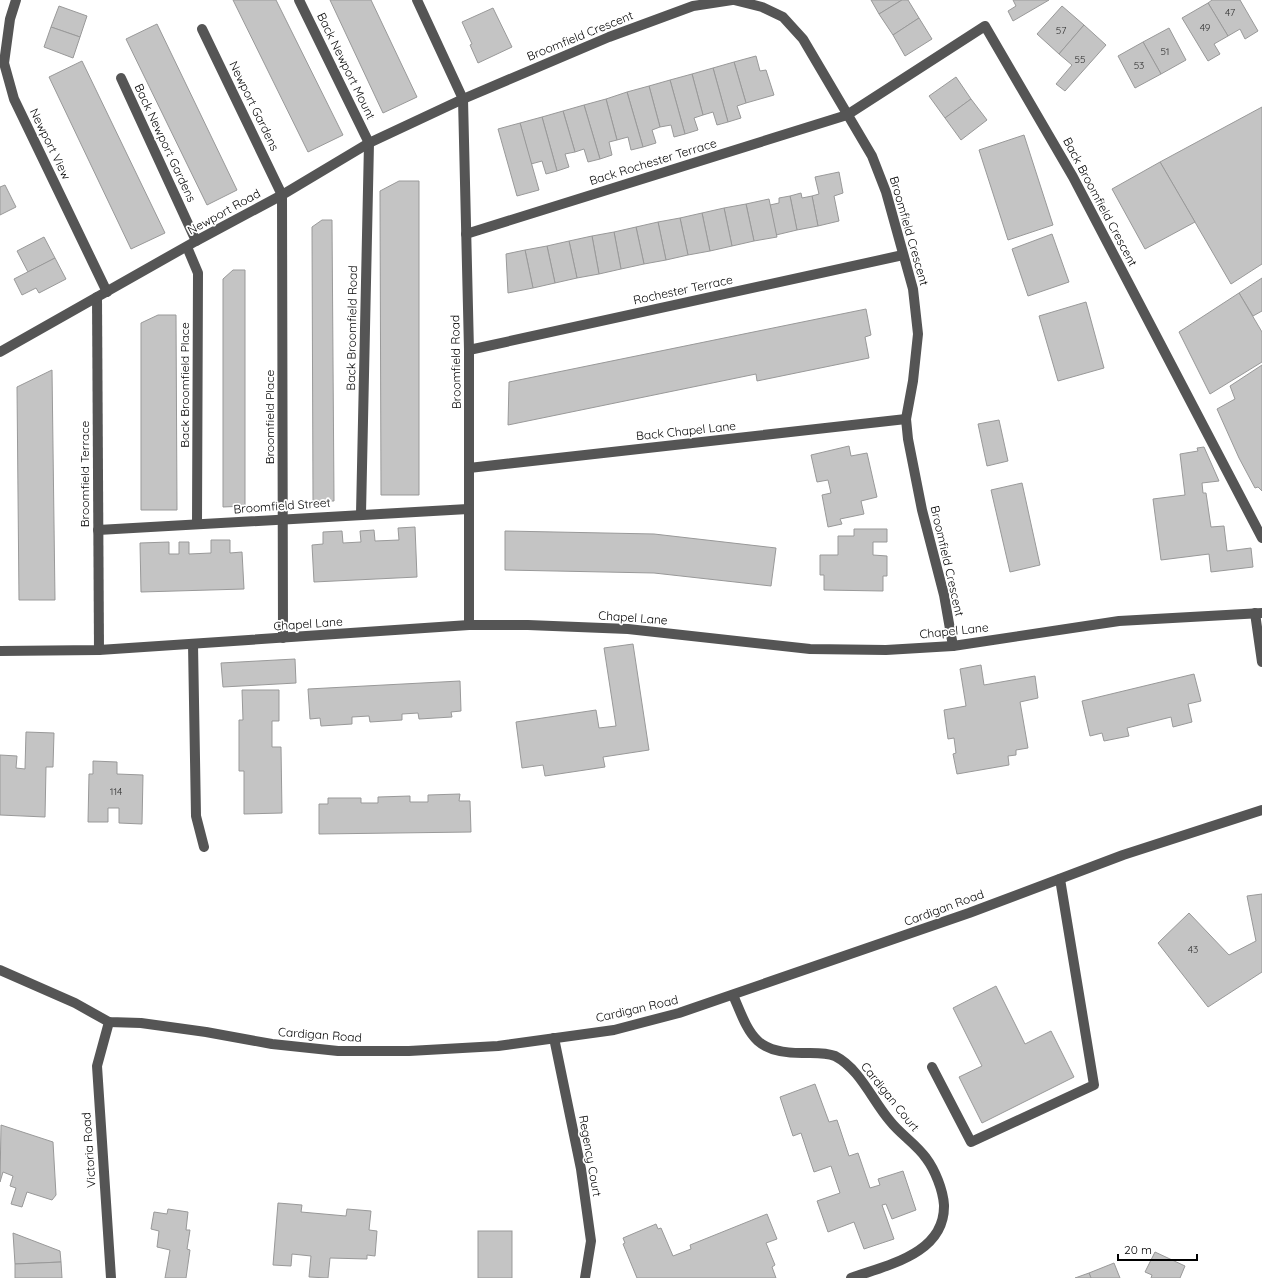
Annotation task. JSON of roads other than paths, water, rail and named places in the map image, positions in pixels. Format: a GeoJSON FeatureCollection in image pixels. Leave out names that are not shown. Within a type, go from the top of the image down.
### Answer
{"type":"FeatureCollection","features":[{"type":"Feature","properties":{"kind":"street","name":"Newport View"},"geometry":{"type":"LineString","coordinates":[[16,0],[10,19],[4,63],[14,99],[107,292]]}},
{"type":"Feature","properties":{"kind":"street","name":"Back Newport Mount"},"geometry":{"type":"LineString","coordinates":[[299,0],[369,143]]}},
{"type":"Feature","properties":{"kind":"street"},"geometry":{"type":"LineString","coordinates":[[417,0],[463,99]]}},
{"type":"Feature","properties":{"kind":"street","name":"Broomfield Crescent"},"geometry":{"type":"LineString","coordinates":[[463,99],[609,37],[693,6],[733,0],[762,7],[784,16],[803,39],[872,156],[886,192],[913,289],[918,334],[913,381],[906,419],[922,510],[944,595],[953,646]]}},
{"type":"Feature","properties":{"kind":"street","name":"Back Broomfield Crescent"},"geometry":{"type":"LineString","coordinates":[[848,116],[985,26],[1073,177],[1262,538]]}},
{"type":"Feature","properties":{"kind":"street","name":"Newport Gardens"},"geometry":{"type":"LineString","coordinates":[[202,29],[282,195]]}},
{"type":"Feature","properties":{"kind":"street","name":"Back Newport Gardens"},"geometry":{"type":"LineString","coordinates":[[121,78],[196,241]]}},
{"type":"Feature","properties":{"kind":"street","name":"Newport Road"},"geometry":{"type":"LineString","coordinates":[[0,352],[196,241],[282,195],[369,143],[463,99]]}},
{"type":"Feature","properties":{"kind":"street","name":"Broomfield Road"},"geometry":{"type":"LineString","coordinates":[[463,99],[469,350],[469,625]]}},
{"type":"Feature","properties":{"kind":"street","name":"Back Rochester Terrace"},"geometry":{"type":"LineString","coordinates":[[466,234],[848,116]]}},
{"type":"Feature","properties":{"kind":"street","name":"Back Broomfield Road"},"geometry":{"type":"LineString","coordinates":[[362,514],[369,143]]}},
{"type":"Feature","properties":{"kind":"street","name":"Broomfield Place"},"geometry":{"type":"LineString","coordinates":[[282,195],[284,638]]}},
{"type":"Feature","properties":{"kind":"street","name":"Back Broomfield Place"},"geometry":{"type":"LineString","coordinates":[[187,247],[198,274],[197,524]]}},
{"type":"Feature","properties":{"kind":"street","name":"Rochester Terrace"},"geometry":{"type":"LineString","coordinates":[[469,350],[903,255]]}},
{"type":"Feature","properties":{"kind":"street","name":"Broomfield Terrace"},"geometry":{"type":"LineString","coordinates":[[97,297],[99,650]]}},
{"type":"Feature","properties":{"kind":"street","name":"Back Chapel Lane"},"geometry":{"type":"LineString","coordinates":[[469,468],[906,419]]}},
{"type":"Feature","properties":{"kind":"street","name":"Broomfield Street"},"geometry":{"type":"LineString","coordinates":[[98,530],[468,509]]}},
{"type":"Feature","properties":{"kind":"street"},"geometry":{"type":"LineString","coordinates":[[1258,613],[1262,662]]}},
{"type":"Feature","properties":{"kind":"street","name":"Chapel Lane"},"geometry":{"type":"LineString","coordinates":[[0,651],[99,650],[469,625],[528,625],[628,629],[810,649],[886,650],[953,646],[1119,621],[1258,613]]}},
{"type":"Feature","properties":{"kind":"street"},"geometry":{"type":"LineString","coordinates":[[193,644],[196,816],[204,847]]}},
{"type":"Feature","properties":{"kind":"street","name":"Cardigan Road"},"geometry":{"type":"LineString","coordinates":[[0,970],[76,1003],[109,1022],[149,1024],[206,1032],[272,1044],[338,1051],[409,1051],[477,1048],[614,1030],[679,1013],[969,913],[1123,855],[1262,810]]}},
{"type":"Feature","properties":{"kind":"street"},"geometry":{"type":"LineString","coordinates":[[932,1067],[971,1142],[1094,1085],[1060,879]]}},
{"type":"Feature","properties":{"kind":"street","name":"Cardigan Court"},"geometry":{"type":"LineString","coordinates":[[733,995],[747,1030],[762,1046],[777,1051],[819,1053],[835,1056],[849,1067],[861,1080],[884,1114],[899,1132],[926,1157],[937,1178],[943,1197],[944,1213],[939,1231],[930,1243],[907,1258],[852,1278]]}},
{"type":"Feature","properties":{"kind":"street","name":"Victoria Road"},"geometry":{"type":"LineString","coordinates":[[109,1022],[97,1066],[111,1278]]}},
{"type":"Feature","properties":{"kind":"street","name":"Regency Court"},"geometry":{"type":"LineString","coordinates":[[554,1038],[581,1168],[591,1241],[585,1278]]}}]}
